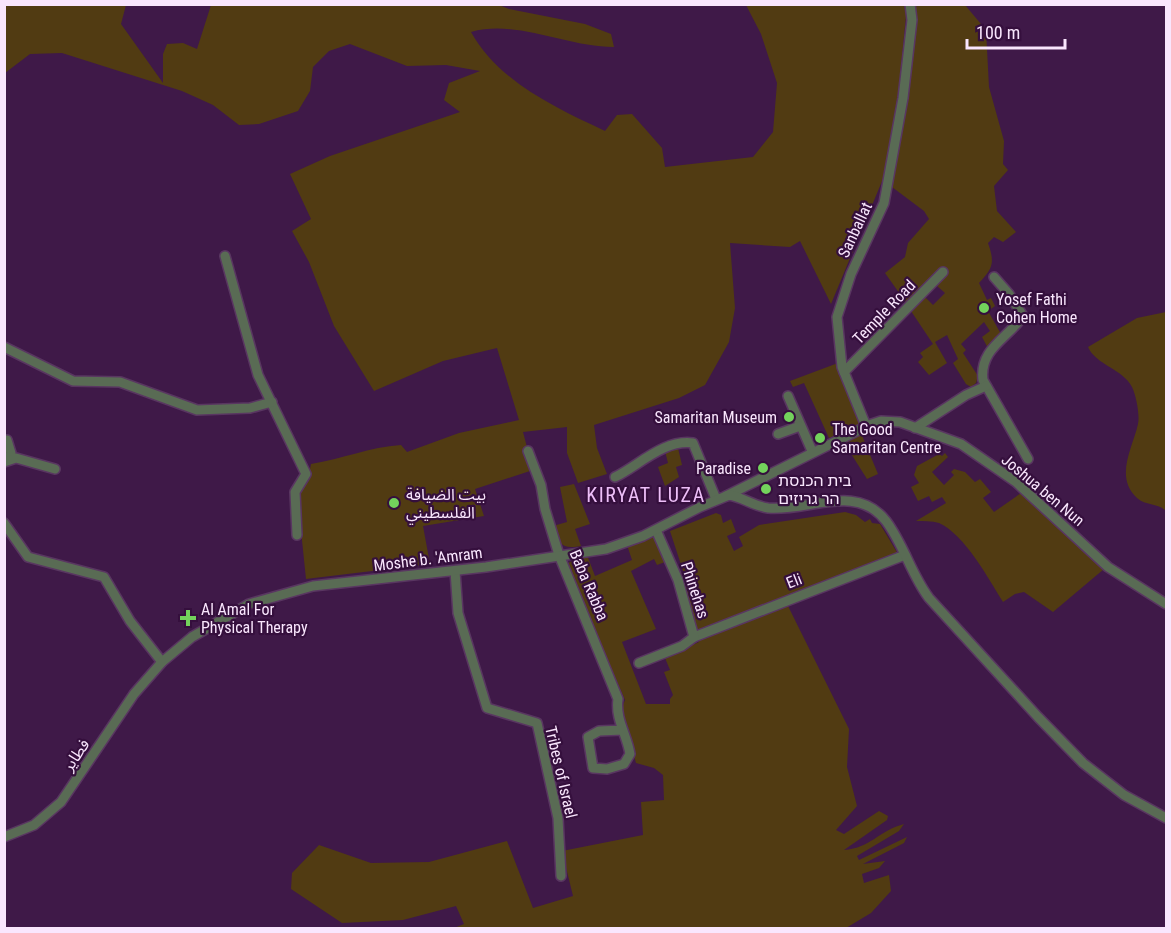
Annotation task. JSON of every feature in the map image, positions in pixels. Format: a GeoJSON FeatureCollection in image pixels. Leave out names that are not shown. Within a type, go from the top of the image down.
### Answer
{"type":"FeatureCollection","features":[{"type":"Feature","properties":{"kind":"street","name":"Sanballat"},"geometry":{"type":"LineString","coordinates":[[866,426],[844,372],[838,344],[837,317],[851,274],[884,203],[903,98],[912,20],[910,4]]}},
{"type":"Feature","properties":{"kind":"street"},"geometry":{"type":"LineString","coordinates":[[225,256],[258,375],[306,474],[295,492],[297,535]]}},
{"type":"Feature","properties":{"kind":"street","name":"Temple Road"},"geometry":{"type":"LineString","coordinates":[[844,372],[943,272]]}},
{"type":"Feature","properties":{"kind":"street"},"geometry":{"type":"LineString","coordinates":[[994,277],[1009,294],[1023,316],[987,355],[982,368],[986,386],[1028,459]]}},
{"type":"Feature","properties":{"kind":"street"},"geometry":{"type":"LineString","coordinates":[[4,347],[73,381],[120,382],[197,410],[250,408],[272,402]]}},
{"type":"Feature","properties":{"kind":"street"},"geometry":{"type":"LineString","coordinates":[[915,428],[966,395],[986,386]]}},
{"type":"Feature","properties":{"kind":"street"},"geometry":{"type":"LineString","coordinates":[[788,396],[812,451]]}},
{"type":"Feature","properties":{"kind":"street","name":"Joshua ben Nun"},"geometry":{"type":"LineString","coordinates":[[721,498],[866,426],[888,421],[961,444],[1016,482],[1108,567],[1167,604]]}},
{"type":"Feature","properties":{"kind":"street"},"geometry":{"type":"LineString","coordinates":[[778,434],[800,426]]}},
{"type":"Feature","properties":{"kind":"street"},"geometry":{"type":"LineString","coordinates":[[6,461],[11,453],[7,440]]}},
{"type":"Feature","properties":{"kind":"street"},"geometry":{"type":"LineString","coordinates":[[615,477],[628,471],[644,458],[680,444],[693,443],[721,498],[769,508],[835,500],[863,503],[885,520],[929,598],[1060,740],[1107,783],[1167,819]]}},
{"type":"Feature","properties":{"kind":"street","name":"Baba Rabba"},"geometry":{"type":"LineString","coordinates":[[528,451],[541,485],[544,509],[559,555],[618,699],[617,712],[630,754],[627,762],[607,769],[593,768],[588,737],[598,731],[622,730]]}},
{"type":"Feature","properties":{"kind":"street"},"geometry":{"type":"LineString","coordinates":[[6,461],[24,460],[29,464],[55,469]]}},
{"type":"Feature","properties":{"kind":"street","name":"Moshe b. 'Amram"},"geometry":{"type":"LineString","coordinates":[[154,670],[192,637],[253,602],[316,586],[455,571],[611,548],[656,530],[721,498]]}},
{"type":"Feature","properties":{"kind":"street"},"geometry":{"type":"LineString","coordinates":[[4,523],[28,557],[105,577],[130,621],[162,662]]}},
{"type":"Feature","properties":{"kind":"street","name":"Phinehas"},"geometry":{"type":"LineString","coordinates":[[639,663],[682,646],[694,637],[678,580],[656,530]]}},
{"type":"Feature","properties":{"kind":"street","name":"Eli"},"geometry":{"type":"LineString","coordinates":[[694,637],[905,555]]}},
{"type":"Feature","properties":{"kind":"street","name":"Tribes of Israel"},"geometry":{"type":"LineString","coordinates":[[455,571],[458,613],[487,708],[537,723],[558,818],[561,876]]}},
{"type":"Feature","properties":{"kind":"street","name":"فطاير"},"geometry":{"type":"LineString","coordinates":[[4,837],[34,825],[61,802],[134,694],[154,670]]}},
{"type":"Feature","properties":{"kind":"shaded area"},"geometry":{"type":"Polygon","coordinates":[[[5,5],[126,5],[121,24],[163,83],[163,54],[167,44],[183,43],[197,49],[211,5],[499,5],[585,24],[611,34],[614,47],[578,43],[506,29],[471,32],[483,50],[513,79],[530,92],[567,113],[605,131],[617,115],[632,114],[662,148],[665,167],[753,157],[773,132],[777,83],[761,34],[746,5],[904,5],[906,16],[899,87],[885,174],[831,304],[800,241],[790,247],[730,243],[735,308],[729,342],[705,385],[679,398],[594,425],[597,448],[607,474],[578,483],[567,453],[567,427],[523,432],[533,470],[475,489],[484,516],[423,526],[430,564],[306,579],[297,492],[309,474],[311,464],[390,446],[401,445],[407,452],[459,433],[519,420],[497,348],[443,361],[374,391],[334,326],[309,262],[292,231],[311,219],[290,174],[330,156],[460,112],[444,100],[449,83],[480,71],[446,65],[407,66],[350,44],[329,51],[313,67],[310,91],[298,111],[259,124],[239,125],[213,105],[182,91],[62,53],[30,54],[5,73],[5,5]]]}},
{"type":"Feature","properties":{"kind":"shaded area"},"geometry":{"type":"Polygon","coordinates":[[[916,5],[965,5],[986,30],[989,87],[1004,141],[1003,164],[1008,170],[994,186],[997,211],[1016,232],[1003,242],[994,237],[988,243],[992,256],[991,265],[979,283],[987,300],[991,298],[995,306],[988,311],[1001,334],[989,350],[982,337],[990,331],[984,322],[961,344],[966,350],[963,353],[978,376],[976,383],[971,387],[966,384],[953,363],[958,359],[947,335],[935,342],[947,363],[929,375],[918,362],[923,357],[920,353],[933,344],[911,311],[925,297],[933,305],[945,293],[936,285],[907,304],[885,273],[905,257],[908,243],[929,219],[924,211],[892,187],[910,74],[916,5]]]}},
{"type":"Feature","properties":{"kind":"shaded area"},"geometry":{"type":"Polygon","coordinates":[[[1166,312],[1166,511],[1141,501],[1130,490],[1126,471],[1138,420],[1135,395],[1128,381],[1097,358],[1088,347],[1137,318],[1166,312]]]}},
{"type":"Feature","properties":{"kind":"shaded area"},"geometry":{"type":"Polygon","coordinates":[[[838,363],[861,424],[829,438],[804,383],[793,387],[790,381],[838,363]]]}},
{"type":"Feature","properties":{"kind":"shaded area"},"geometry":{"type":"Polygon","coordinates":[[[861,433],[878,474],[867,479],[843,441],[861,433]]]}},
{"type":"Feature","properties":{"kind":"shaded area"},"geometry":{"type":"Polygon","coordinates":[[[678,448],[682,465],[676,467],[679,477],[665,486],[658,467],[668,463],[665,451],[678,448]]]}},
{"type":"Feature","properties":{"kind":"shaded area"},"geometry":{"type":"Polygon","coordinates":[[[945,453],[948,457],[932,472],[944,485],[954,475],[951,472],[954,469],[965,472],[975,482],[980,479],[991,492],[983,498],[994,512],[1024,491],[1104,569],[1053,612],[1024,592],[1015,594],[1003,602],[975,558],[958,537],[939,523],[916,521],[946,503],[942,497],[932,502],[929,496],[918,501],[911,487],[919,483],[914,475],[917,466],[945,453]]]}},
{"type":"Feature","properties":{"kind":"shaded area"},"geometry":{"type":"Polygon","coordinates":[[[574,484],[590,524],[575,529],[581,546],[569,547],[561,544],[553,526],[567,522],[560,487],[574,484]]]}},
{"type":"Feature","properties":{"kind":"shaded area"},"geometry":{"type":"Polygon","coordinates":[[[845,512],[856,515],[865,522],[870,519],[872,523],[880,524],[898,554],[697,632],[682,583],[686,582],[685,577],[670,531],[716,513],[721,515],[723,523],[731,519],[736,532],[727,536],[734,551],[743,546],[739,537],[759,525],[845,512]]]}},
{"type":"Feature","properties":{"kind":"shaded area"},"geometry":{"type":"Polygon","coordinates":[[[655,534],[665,562],[657,565],[654,559],[631,571],[656,629],[622,642],[646,704],[670,704],[673,695],[664,672],[670,670],[665,658],[699,642],[697,639],[783,604],[788,606],[849,729],[847,767],[857,806],[836,830],[844,834],[879,811],[888,816],[887,820],[844,850],[868,843],[904,824],[899,831],[857,856],[859,860],[907,837],[904,843],[863,864],[885,861],[879,868],[862,874],[864,883],[889,875],[891,891],[871,913],[846,928],[454,928],[464,924],[456,906],[403,920],[342,923],[291,889],[292,873],[319,845],[371,863],[429,862],[507,841],[533,908],[573,896],[562,851],[643,835],[641,802],[664,800],[663,775],[654,768],[636,763],[621,710],[625,700],[567,567],[568,563],[587,555],[595,576],[632,560],[627,545],[655,534]]]}},
{"type":"Feature","properties":{"kind":"place","name":"Yosef Fathi Cohen Home"},"geometry":{"type":"Point","coordinates":[984,308]}},
{"type":"Feature","properties":{"kind":"place","name":"Samaritan Museum"},"geometry":{"type":"Point","coordinates":[789,417]}},
{"type":"Feature","properties":{"kind":"place","name":"The Good Samaritan Centre"},"geometry":{"type":"Point","coordinates":[820,438]}},
{"type":"Feature","properties":{"kind":"place","name":"Paradise"},"geometry":{"type":"Point","coordinates":[763,468]}},
{"type":"Feature","properties":{"kind":"place","name":"בית הכנסת הר גריזים"},"geometry":{"type":"Point","coordinates":[766,489]}},
{"type":"Feature","properties":{"kind":"place","name":"بيت الضيافة الفلسطيني"},"geometry":{"type":"Point","coordinates":[394,503]}},
{"type":"Feature","properties":{"kind":"place","name":"Al Amal For Physical Therapy"},"geometry":{"type":"Point","coordinates":[188,618]}},
{"type":"Feature","properties":{"kind":"district","name":"KIRYAT LUZA"},"geometry":{"type":"Point","coordinates":[646,495]}}]}
